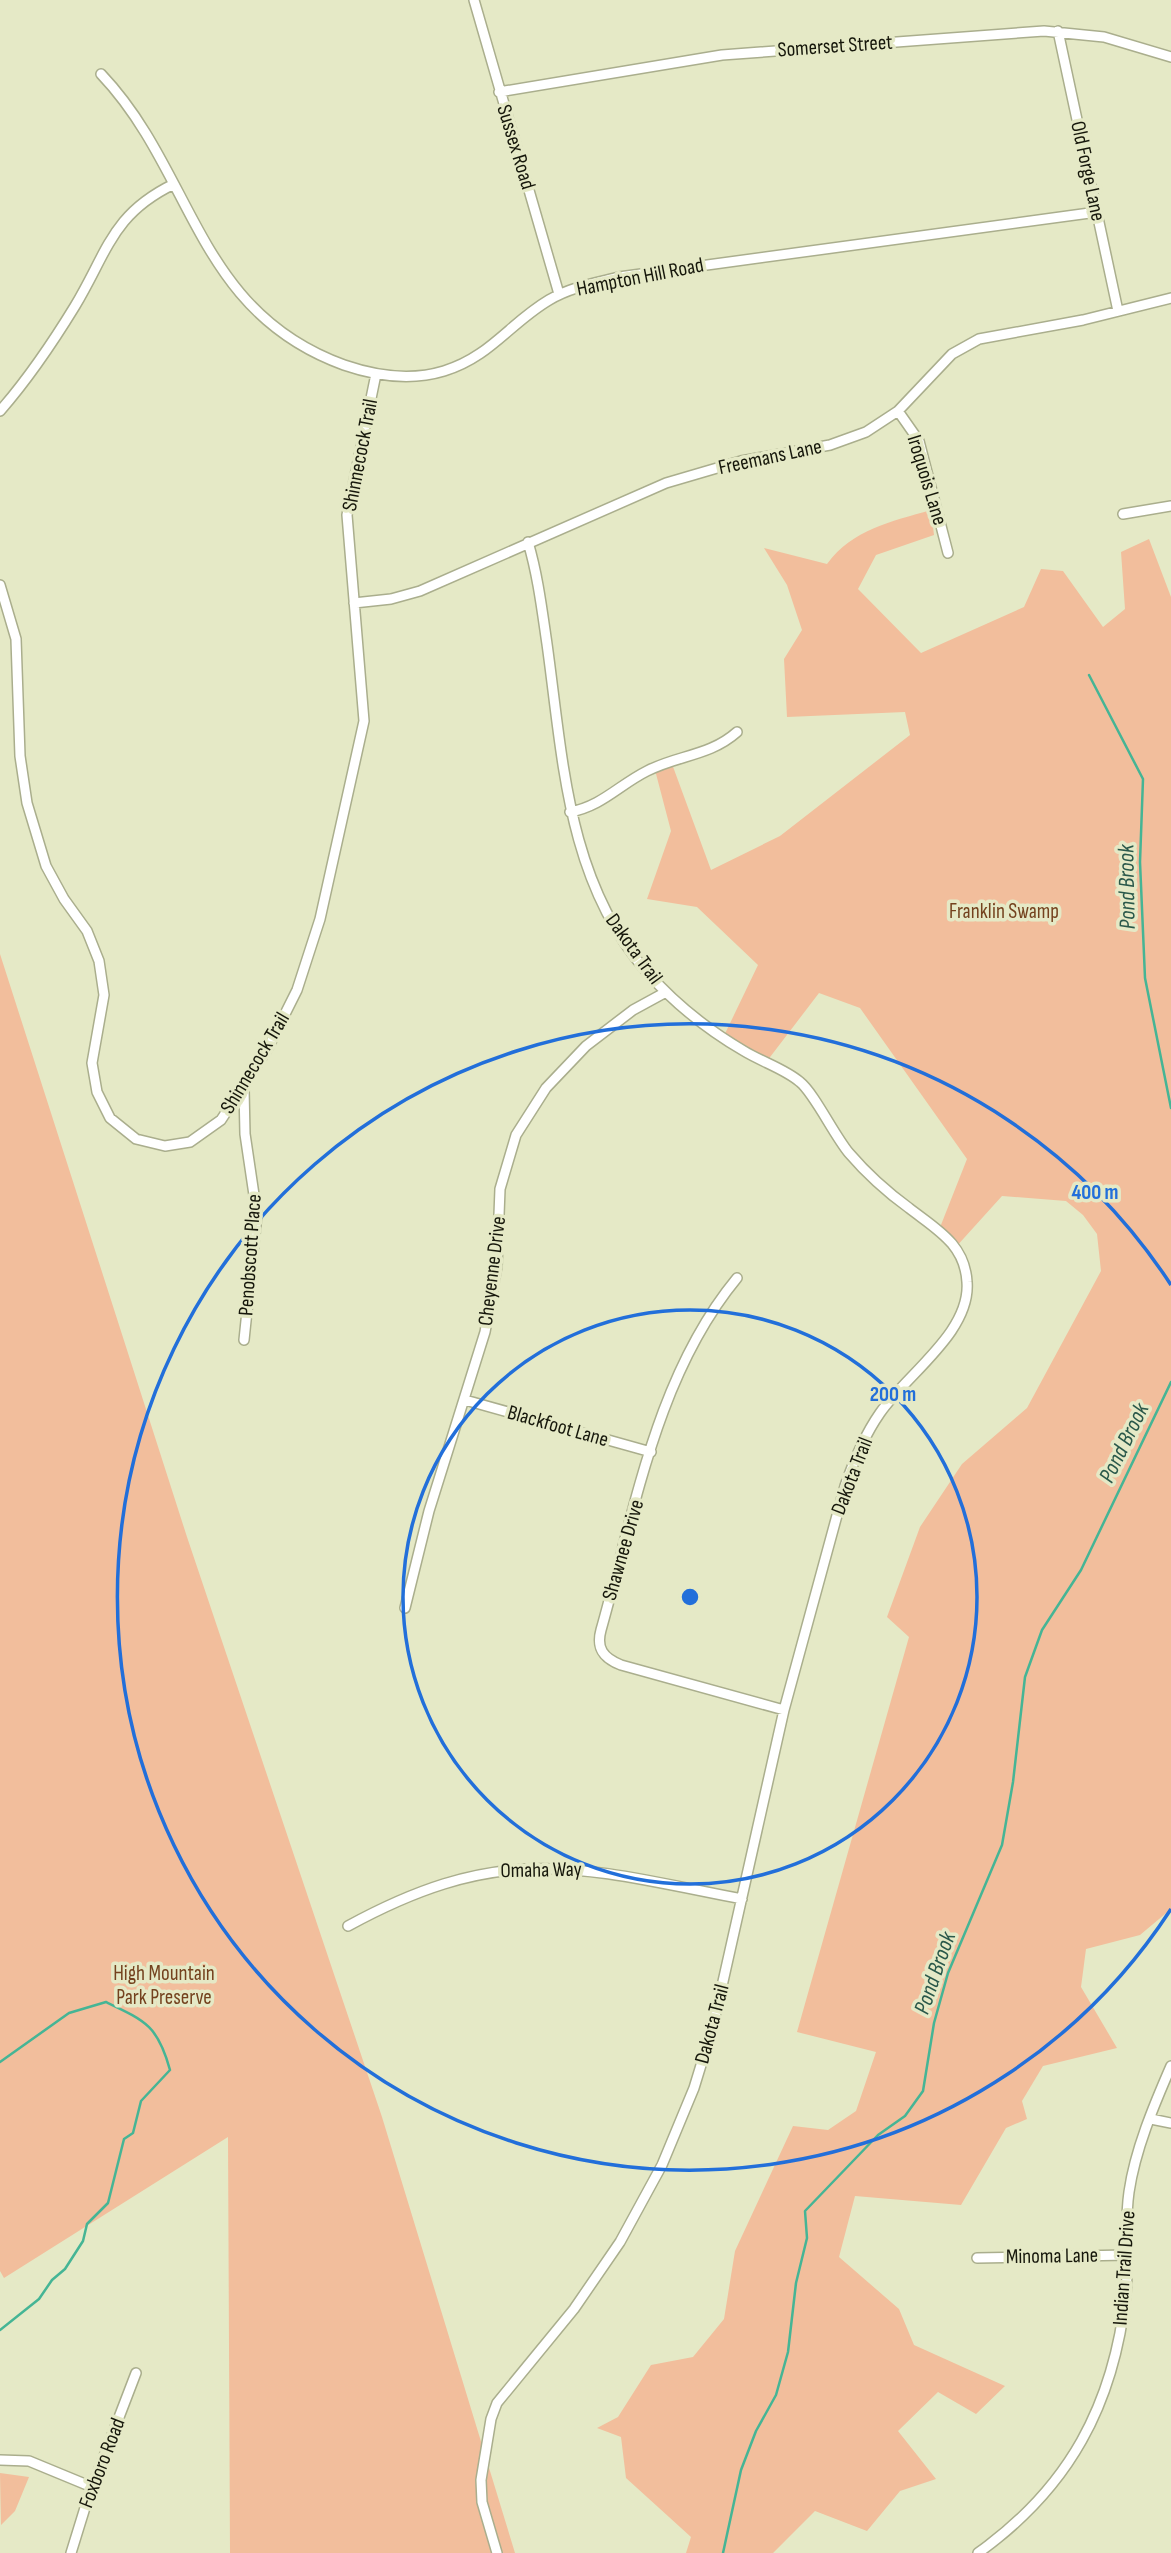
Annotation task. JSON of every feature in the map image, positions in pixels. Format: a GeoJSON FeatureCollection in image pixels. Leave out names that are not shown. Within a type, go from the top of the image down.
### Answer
{"type":"FeatureCollection","features":[{"type":"Feature","properties":{"kind":"street","name":"Sussex Road"},"geometry":{"type":"LineString","coordinates":[[474,0],[559,294]]}},
{"type":"Feature","properties":{"kind":"street","name":"Somerset Street"},"geometry":{"type":"LineString","coordinates":[[499,92],[722,55],[1058,31],[1104,37],[1171,57]]}},
{"type":"Feature","properties":{"kind":"street","name":"Old Forge Lane"},"geometry":{"type":"LineString","coordinates":[[1058,31],[1118,311]]}},
{"type":"Feature","properties":{"kind":"street","name":"Hampton Hill Road"},"geometry":{"type":"LineString","coordinates":[[101,74],[123,97],[174,184],[214,260],[258,311],[309,349],[332,360],[376,374],[424,375],[462,365],[496,345],[534,311],[559,294],[578,287],[667,269],[1097,212]]}},
{"type":"Feature","properties":{"kind":"street"},"geometry":{"type":"LineString","coordinates":[[0,411],[54,338],[124,219],[145,199],[174,184]]}},
{"type":"Feature","properties":{"kind":"street","name":"Freemans Lane"},"geometry":{"type":"LineString","coordinates":[[354,603],[391,599],[420,591],[666,483],[703,471],[848,439],[898,411],[940,365],[972,342],[995,334],[1118,311],[1171,298]]}},
{"type":"Feature","properties":{"kind":"street","name":"Shinnecock Trail"},"geometry":{"type":"LineString","coordinates":[[0,584],[16,639],[20,756],[30,815],[46,866],[64,899],[87,931],[101,970],[102,1013],[92,1063],[97,1092],[103,1107],[119,1128],[136,1139],[150,1144],[177,1145],[190,1142],[211,1130],[244,1087],[268,1048],[297,990],[320,919],[364,721],[347,515],[376,374]]}},
{"type":"Feature","properties":{"kind":"street","name":"Iroquois Lane"},"geometry":{"type":"LineString","coordinates":[[898,411],[919,441],[948,553]]}},
{"type":"Feature","properties":{"kind":"street"},"geometry":{"type":"LineString","coordinates":[[1123,514],[1171,506]]}},
{"type":"Feature","properties":{"kind":"street","name":"Dakota Trail"},"geometry":{"type":"LineString","coordinates":[[497,2553],[482,2502],[481,2480],[484,2451],[497,2403],[598,2276],[643,2203],[662,2165],[707,2048],[784,1710],[855,1458],[893,1394],[959,1321],[967,1296],[966,1270],[947,1235],[900,1201],[859,1164],[799,1081],[736,1047],[666,992],[628,947],[601,903],[580,852],[570,812],[538,580],[527,542]]}},
{"type":"Feature","properties":{"kind":"street"},"geometry":{"type":"LineString","coordinates":[[570,812],[603,801],[650,769],[714,748],[737,732]]}},
{"type":"Feature","properties":{"kind":"street","name":"Cheyenne Drive"},"geometry":{"type":"LineString","coordinates":[[405,1608],[429,1511],[465,1400],[492,1300],[500,1189],[516,1135],[546,1088],[586,1046],[633,1010],[666,992]]}},
{"type":"Feature","properties":{"kind":"street","name":"Penobscott Place"},"geometry":{"type":"LineString","coordinates":[[244,1087],[245,1134],[257,1215],[244,1340]]}},
{"type":"Feature","properties":{"kind":"street","name":"Shawnee Drive"},"geometry":{"type":"LineString","coordinates":[[737,1278],[694,1340],[673,1387],[651,1452],[601,1630],[599,1647],[604,1655],[621,1665],[784,1710]]}},
{"type":"Feature","properties":{"kind":"street","name":"Blackfoot Lane"},"geometry":{"type":"LineString","coordinates":[[465,1400],[651,1452]]}},
{"type":"Feature","properties":{"kind":"street","name":"Omaha Way"},"geometry":{"type":"LineString","coordinates":[[348,1926],[385,1906],[435,1885],[515,1867],[594,1870],[742,1899]]}},
{"type":"Feature","properties":{"kind":"street","name":"Indian Trail Drive"},"geometry":{"type":"LineString","coordinates":[[978,2553],[1007,2532],[1043,2498],[1085,2435],[1107,2382],[1126,2292],[1129,2192],[1140,2147],[1171,2066]]}},
{"type":"Feature","properties":{"kind":"street"},"geometry":{"type":"LineString","coordinates":[[1151,2119],[1171,2123]]}},
{"type":"Feature","properties":{"kind":"street","name":"Minoma Lane"},"geometry":{"type":"LineString","coordinates":[[976,2258],[1127,2255]]}},
{"type":"Feature","properties":{"kind":"street","name":"Foxboro Road"},"geometry":{"type":"LineString","coordinates":[[71,2553],[92,2487],[136,2373]]}},
{"type":"Feature","properties":{"kind":"street"},"geometry":{"type":"LineString","coordinates":[[0,2460],[29,2461],[92,2487]]}},
{"type":"Feature","properties":{"kind":"green space","name":"Franklin Swamp"},"geometry":{"type":"Polygon","coordinates":[[[931,510],[934,535],[876,555],[858,589],[921,653],[1024,607],[1041,569],[1063,571],[1103,627],[1125,609],[1121,552],[1149,539],[1171,597],[1171,1909],[1140,1935],[1086,1949],[1081,1987],[1117,2048],[1043,2066],[1022,2101],[1027,2119],[1006,2128],[961,2205],[855,2196],[839,2257],[899,2309],[914,2345],[1005,2386],[976,2414],[938,2392],[898,2431],[936,2479],[900,2491],[867,2531],[815,2511],[773,2553],[686,2553],[691,2537],[626,2478],[621,2437],[597,2428],[618,2417],[651,2365],[693,2357],[724,2319],[735,2251],[793,2126],[828,2130],[856,2111],[876,2052],[797,2032],[909,1637],[887,1617],[920,1527],[962,1464],[1027,1408],[1101,1271],[1097,1234],[1083,1215],[1066,1201],[1002,1196],[955,1248],[937,1235],[967,1159],[860,1008],[819,993],[764,1065],[721,1042],[758,965],[697,907],[647,899],[671,831],[655,770],[672,764],[711,870],[780,836],[910,735],[905,712],[787,717],[784,659],[802,630],[787,585],[764,548],[827,564],[848,542],[873,528],[931,510]]]}},
{"type":"Feature","properties":{"kind":"green space","name":"High Mountain Park Preserve"},"geometry":{"type":"Polygon","coordinates":[[[0,954],[187,1537],[382,2117],[515,2553],[230,2553],[228,2137],[4,2278],[0,2271],[0,954]]]}},
{"type":"Feature","properties":{"kind":"green space"},"geometry":{"type":"Polygon","coordinates":[[[0,2473],[29,2477],[15,2511],[1,2525],[0,2473]]]}},
{"type":"Feature","properties":{"kind":"waterway","name":"Pond Brook"},"geometry":{"type":"LineString","coordinates":[[1089,675],[1143,779],[1140,862],[1145,978],[1171,1108]]}},
{"type":"Feature","properties":{"kind":"waterway","name":"Pond Brook"},"geometry":{"type":"LineString","coordinates":[[723,2553],[741,2470],[756,2431],[776,2395],[788,2352],[796,2283],[807,2238],[805,2211],[878,2135],[905,2116],[923,2091],[934,2023],[948,1973],[1002,1845],[1013,1782],[1025,1677],[1042,1630],[1081,1570],[1171,1382]]}},
{"type":"Feature","properties":{"kind":"waterway"},"geometry":{"type":"LineString","coordinates":[[0,2062],[69,2013],[106,2002],[141,2020],[155,2034],[170,2070],[141,2101],[133,2133],[124,2139],[108,2203],[87,2224],[83,2241],[65,2269],[52,2280],[39,2299],[0,2330]]}}]}
